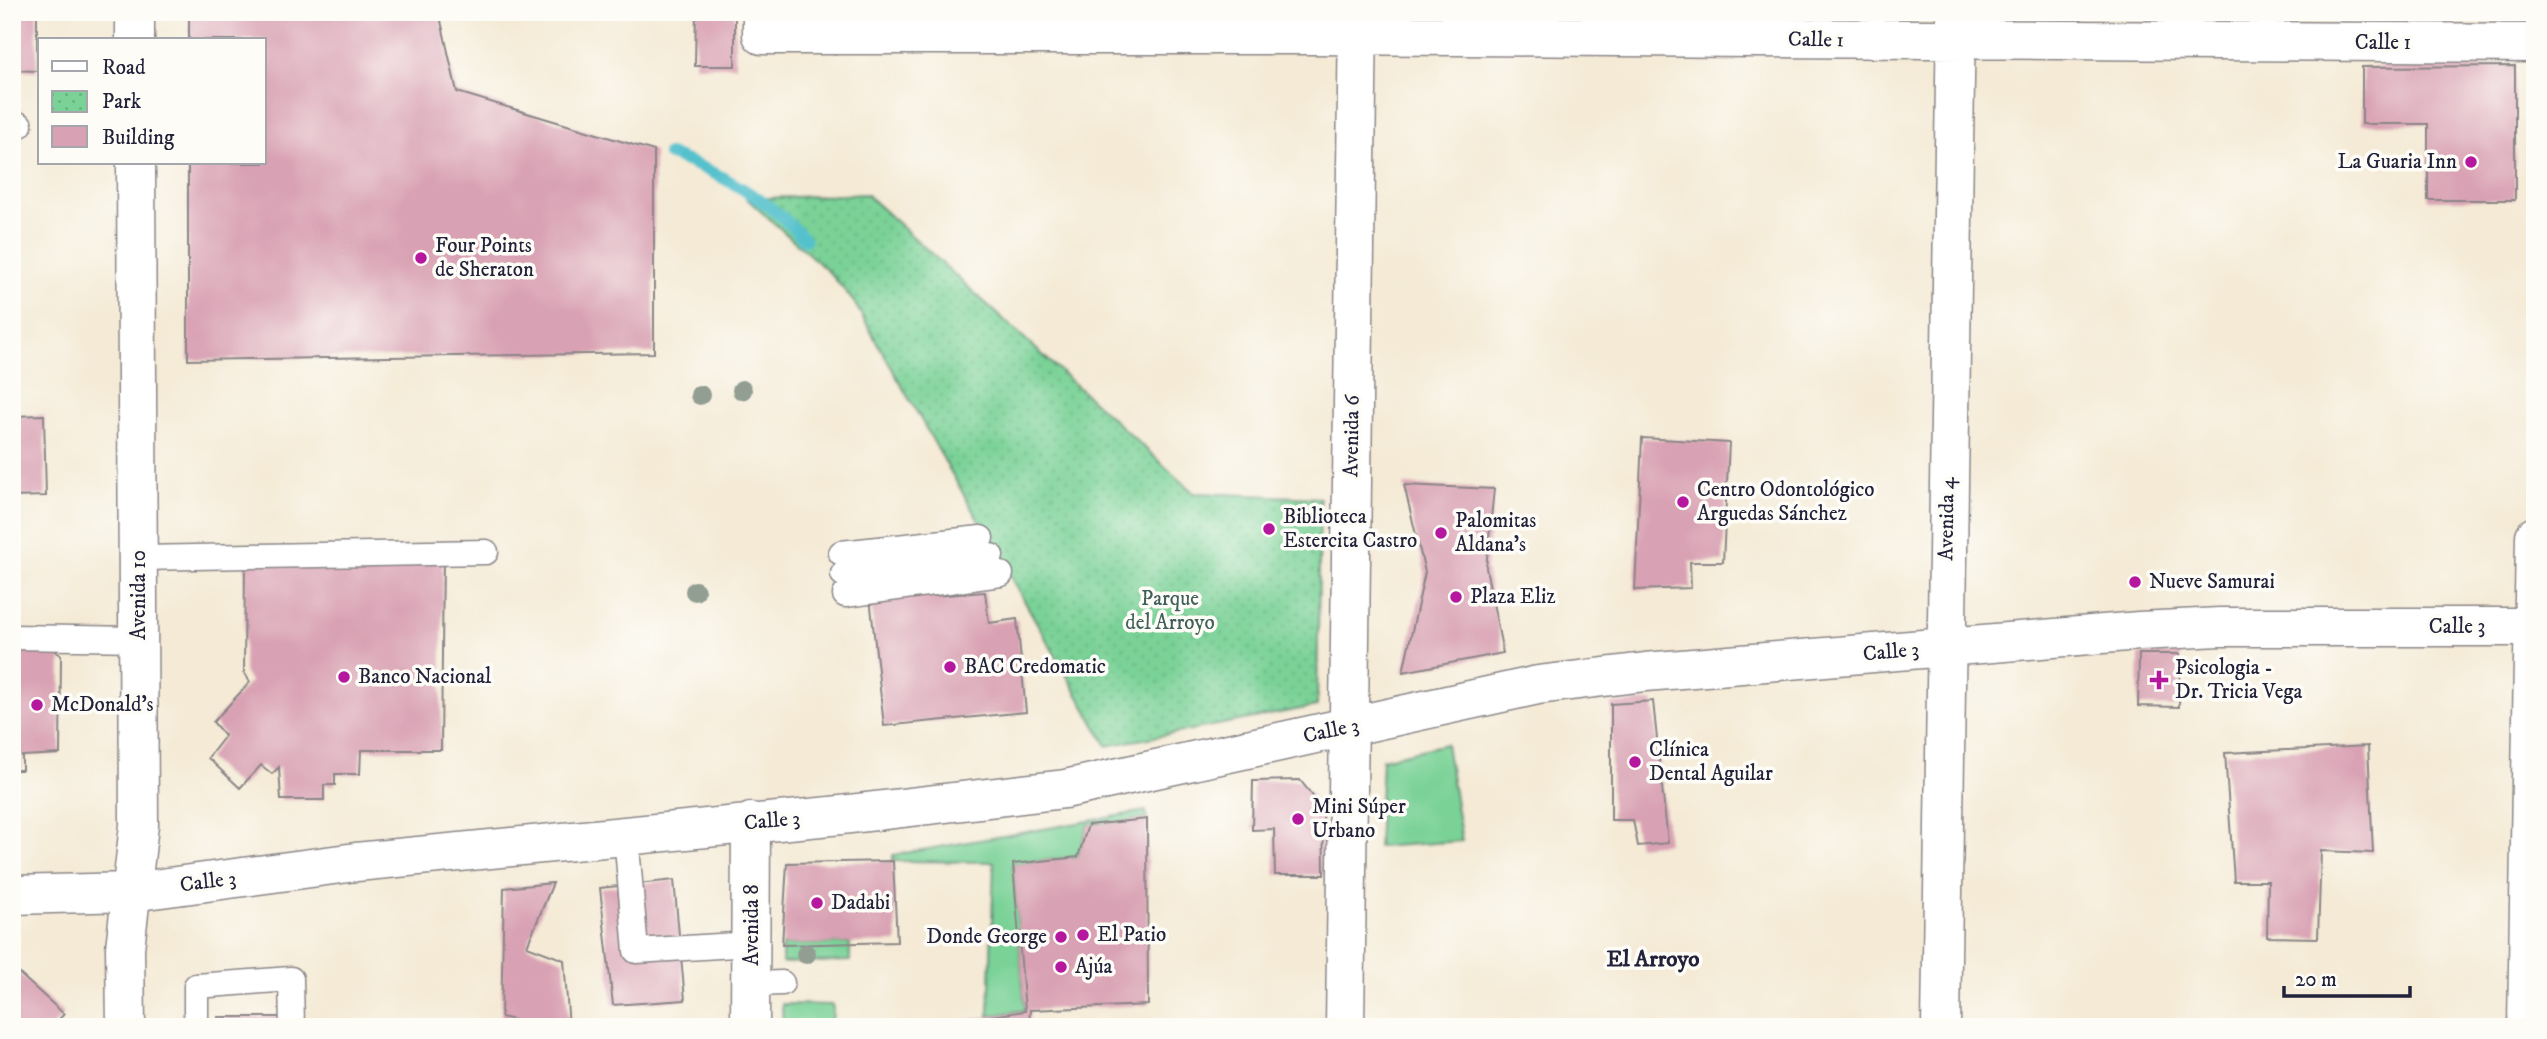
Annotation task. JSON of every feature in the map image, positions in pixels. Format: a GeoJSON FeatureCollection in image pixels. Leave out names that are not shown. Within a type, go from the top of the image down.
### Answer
{"type":"FeatureCollection","features":[{"type":"Feature","properties":{"kind":"street"},"geometry":{"type":"LineString","coordinates":[[135,12],[135,38]]}},
{"type":"Feature","properties":{"kind":"street","name":"Calle 1"},"geometry":{"type":"LineString","coordinates":[[762,24],[1956,27],[2535,43]]}},
{"type":"Feature","properties":{"kind":"street","name":"Avenida 6"},"geometry":{"type":"LineString","coordinates":[[1345,1027],[1358,24]]}},
{"type":"Feature","properties":{"kind":"street","name":"Avenida 4"},"geometry":{"type":"LineString","coordinates":[[1941,1027],[1956,27]]}},
{"type":"Feature","properties":{"kind":"street","name":"Avenida 10"},"geometry":{"type":"LineString","coordinates":[[125,1027],[125,948],[139,825],[136,164]]}},
{"type":"Feature","properties":{"kind":"street"},"geometry":{"type":"LineString","coordinates":[[2527,1027],[2535,536]]}},
{"type":"Feature","properties":{"kind":"street","name":"Calle 3"},"geometry":{"type":"LineString","coordinates":[[12,895],[131,892],[356,862],[841,815],[1065,789],[1538,685],[1645,672],[2220,627],[2534,627]]}},
{"type":"Feature","properties":{"kind":"street","name":"Avenida 8"},"geometry":{"type":"LineString","coordinates":[[750,1027],[766,983],[752,944],[751,822]]}},
{"type":"Feature","properties":{"kind":"lane"},"geometry":{"type":"LineString","coordinates":[[139,558],[486,552]]}},
{"type":"Feature","properties":{"kind":"lane"},"geometry":{"type":"LineString","coordinates":[[843,574],[991,556],[843,574]]}},
{"type":"Feature","properties":{"kind":"lane"},"geometry":{"type":"LineString","coordinates":[[12,637],[139,639]]}},
{"type":"Feature","properties":{"kind":"lane"},"geometry":{"type":"LineString","coordinates":[[625,835],[636,951],[752,944]]}},
{"type":"Feature","properties":{"kind":"lane"},"geometry":{"type":"LineString","coordinates":[[196,1027],[196,986],[290,978],[292,1027]]}},
{"type":"Feature","properties":{"kind":"green space","name":"Parque del Arroyo"},"geometry":{"type":"Polygon","coordinates":[[[866,194],[1194,493],[1320,498],[1317,706],[1107,746],[854,302],[831,274],[747,199],[866,194]]]}},
{"type":"Feature","properties":{"kind":"green space"},"geometry":{"type":"Polygon","coordinates":[[[1446,744],[1462,841],[1378,847],[1382,759],[1446,744]]]}},
{"type":"Feature","properties":{"kind":"green space"},"geometry":{"type":"Polygon","coordinates":[[[1146,811],[1147,819],[1088,825],[1078,857],[1013,864],[1025,1010],[989,1016],[994,862],[893,861],[893,855],[1146,811]]]}},
{"type":"Feature","properties":{"kind":"green space"},"geometry":{"type":"Polygon","coordinates":[[[850,943],[850,961],[782,963],[782,945],[850,943]]]}},
{"type":"Feature","properties":{"kind":"green space"},"geometry":{"type":"Polygon","coordinates":[[[782,1004],[833,1005],[832,1027],[783,1027],[782,1004]]]}},
{"type":"Feature","properties":{"kind":"building"},"geometry":{"type":"Polygon","coordinates":[[[12,12],[37,12],[37,71],[12,70],[12,12]]]}},
{"type":"Feature","properties":{"kind":"building","name":"Four Points de Sheraton"},"geometry":{"type":"Polygon","coordinates":[[[189,12],[439,12],[457,92],[654,151],[654,353],[188,360],[188,164],[266,164],[266,38],[189,38],[189,12]]]}},
{"type":"Feature","properties":{"kind":"building"},"geometry":{"type":"Polygon","coordinates":[[[696,12],[735,12],[735,66],[695,66],[696,12]]]}},
{"type":"Feature","properties":{"kind":"building","name":"La Guaria Inn"},"geometry":{"type":"Polygon","coordinates":[[[2515,66],[2515,200],[2428,200],[2428,124],[2362,124],[2362,67],[2515,66]]]}},
{"type":"Feature","properties":{"kind":"building"},"geometry":{"type":"Polygon","coordinates":[[[44,415],[46,496],[12,497],[12,416],[44,415]]]}},
{"type":"Feature","properties":{"kind":"building","name":"Centro Odontológico Arguedas Sánchez"},"geometry":{"type":"Polygon","coordinates":[[[1642,438],[1729,443],[1723,562],[1690,562],[1691,588],[1635,590],[1642,438]]]}},
{"type":"Feature","properties":{"kind":"building","name":"Plaza Eliz"},"geometry":{"type":"Polygon","coordinates":[[[1404,485],[1494,489],[1486,568],[1503,653],[1403,672],[1425,572],[1404,485]]]}},
{"type":"Feature","properties":{"kind":"building","name":"BAC Credomatic"},"geometry":{"type":"Polygon","coordinates":[[[929,534],[934,596],[985,592],[989,623],[1017,619],[1026,712],[884,726],[864,542],[929,534]]]}},
{"type":"Feature","properties":{"kind":"building","name":"Banco Nacional"},"geometry":{"type":"Polygon","coordinates":[[[443,556],[441,750],[361,750],[360,774],[335,774],[335,785],[324,785],[324,800],[281,800],[279,767],[272,774],[261,765],[240,788],[208,758],[225,736],[213,722],[250,682],[244,672],[245,563],[443,556]]]}},
{"type":"Feature","properties":{"kind":"building","name":"McDonald's"},"geometry":{"type":"Polygon","coordinates":[[[12,647],[49,647],[61,655],[60,754],[22,756],[22,770],[12,770],[12,647]]]}},
{"type":"Feature","properties":{"kind":"building","name":"Psicologia - Dr. Tricia Vega"},"geometry":{"type":"Polygon","coordinates":[[[2139,654],[2180,654],[2179,707],[2138,706],[2139,654]]]}},
{"type":"Feature","properties":{"kind":"building","name":"Clínica Dental Aguilar"},"geometry":{"type":"Polygon","coordinates":[[[1653,701],[1668,843],[1638,846],[1633,820],[1611,820],[1611,704],[1653,701]]]}},
{"type":"Feature","properties":{"kind":"building"},"geometry":{"type":"Polygon","coordinates":[[[2368,746],[2373,853],[2321,851],[2318,938],[2267,937],[2268,881],[2234,881],[2225,753],[2368,746]]]}},
{"type":"Feature","properties":{"kind":"building","name":"Mini Súper Urbano"},"geometry":{"type":"Polygon","coordinates":[[[1300,780],[1323,809],[1324,875],[1275,875],[1274,829],[1252,830],[1253,781],[1300,780]]]}},
{"type":"Feature","properties":{"kind":"building","name":"El Patio"},"geometry":{"type":"Polygon","coordinates":[[[1147,819],[1148,1005],[1030,1010],[1029,1027],[953,1027],[953,1022],[1025,1011],[1013,864],[1078,857],[1088,825],[1147,819]]]}},
{"type":"Feature","properties":{"kind":"building"},"geometry":{"type":"Polygon","coordinates":[[[893,861],[897,942],[782,945],[787,863],[893,861]]]}},
{"type":"Feature","properties":{"kind":"building"},"geometry":{"type":"Polygon","coordinates":[[[674,880],[685,1000],[613,1005],[600,888],[674,880]]]}},
{"type":"Feature","properties":{"kind":"building"},"geometry":{"type":"Polygon","coordinates":[[[553,883],[527,946],[564,960],[569,1027],[544,1027],[501,1017],[504,888],[553,883]]]}},
{"type":"Feature","properties":{"kind":"building"},"geometry":{"type":"Polygon","coordinates":[[[12,967],[64,1014],[52,1027],[12,1027],[12,967]]]}},
{"type":"Feature","properties":{"kind":"building"},"geometry":{"type":"Polygon","coordinates":[[[218,1017],[284,1017],[284,1027],[218,1027],[218,1017]]]}},
{"type":"Feature","properties":{"kind":"waterway"},"geometry":{"type":"LineString","coordinates":[[668,154],[706,169],[742,189],[776,212],[805,240]]}},
{"type":"Feature","properties":{"kind":"place","name":"La Guaria Inn"},"geometry":{"type":"Point","coordinates":[2471,162]}},
{"type":"Feature","properties":{"kind":"place","name":"Four Points de Sheraton"},"geometry":{"type":"Point","coordinates":[421,258]}},
{"type":"Feature","properties":{"kind":"place","name":"Centro Odontológico Arguedas Sánchez"},"geometry":{"type":"Point","coordinates":[1683,502]}},
{"type":"Feature","properties":{"kind":"place","name":"Biblioteca Estercita Castro"},"geometry":{"type":"Point","coordinates":[1269,529]}},
{"type":"Feature","properties":{"kind":"place","name":"Palomitas Aldana's"},"geometry":{"type":"Point","coordinates":[1441,533]}},
{"type":"Feature","properties":{"kind":"place","name":"Nueve Samurai"},"geometry":{"type":"Point","coordinates":[2135,582]}},
{"type":"Feature","properties":{"kind":"place","name":"Plaza Eliz"},"geometry":{"type":"Point","coordinates":[1456,597]}},
{"type":"Feature","properties":{"kind":"place","name":"BAC Credomatic"},"geometry":{"type":"Point","coordinates":[950,667]}},
{"type":"Feature","properties":{"kind":"place","name":"Banco Nacional"},"geometry":{"type":"Point","coordinates":[344,677]}},
{"type":"Feature","properties":{"kind":"place","name":"Psicologia - Dr. Tricia Vega"},"geometry":{"type":"Point","coordinates":[2159,680]}},
{"type":"Feature","properties":{"kind":"place","name":"McDonald's"},"geometry":{"type":"Point","coordinates":[37,705]}},
{"type":"Feature","properties":{"kind":"place","name":"Clínica Dental Aguilar"},"geometry":{"type":"Point","coordinates":[1635,762]}},
{"type":"Feature","properties":{"kind":"place","name":"Mini Súper Urbano"},"geometry":{"type":"Point","coordinates":[1298,819]}},
{"type":"Feature","properties":{"kind":"place","name":"Dadabi"},"geometry":{"type":"Point","coordinates":[817,903]}},
{"type":"Feature","properties":{"kind":"place","name":"El Patio"},"geometry":{"type":"Point","coordinates":[1083,935]}},
{"type":"Feature","properties":{"kind":"place","name":"Donde George"},"geometry":{"type":"Point","coordinates":[1061,937]}},
{"type":"Feature","properties":{"kind":"place","name":"Ajúa"},"geometry":{"type":"Point","coordinates":[1061,967]}},
{"type":"Feature","properties":{"kind":"district","name":"El Arroyo"},"geometry":{"type":"Point","coordinates":[1653,959]}}]}
